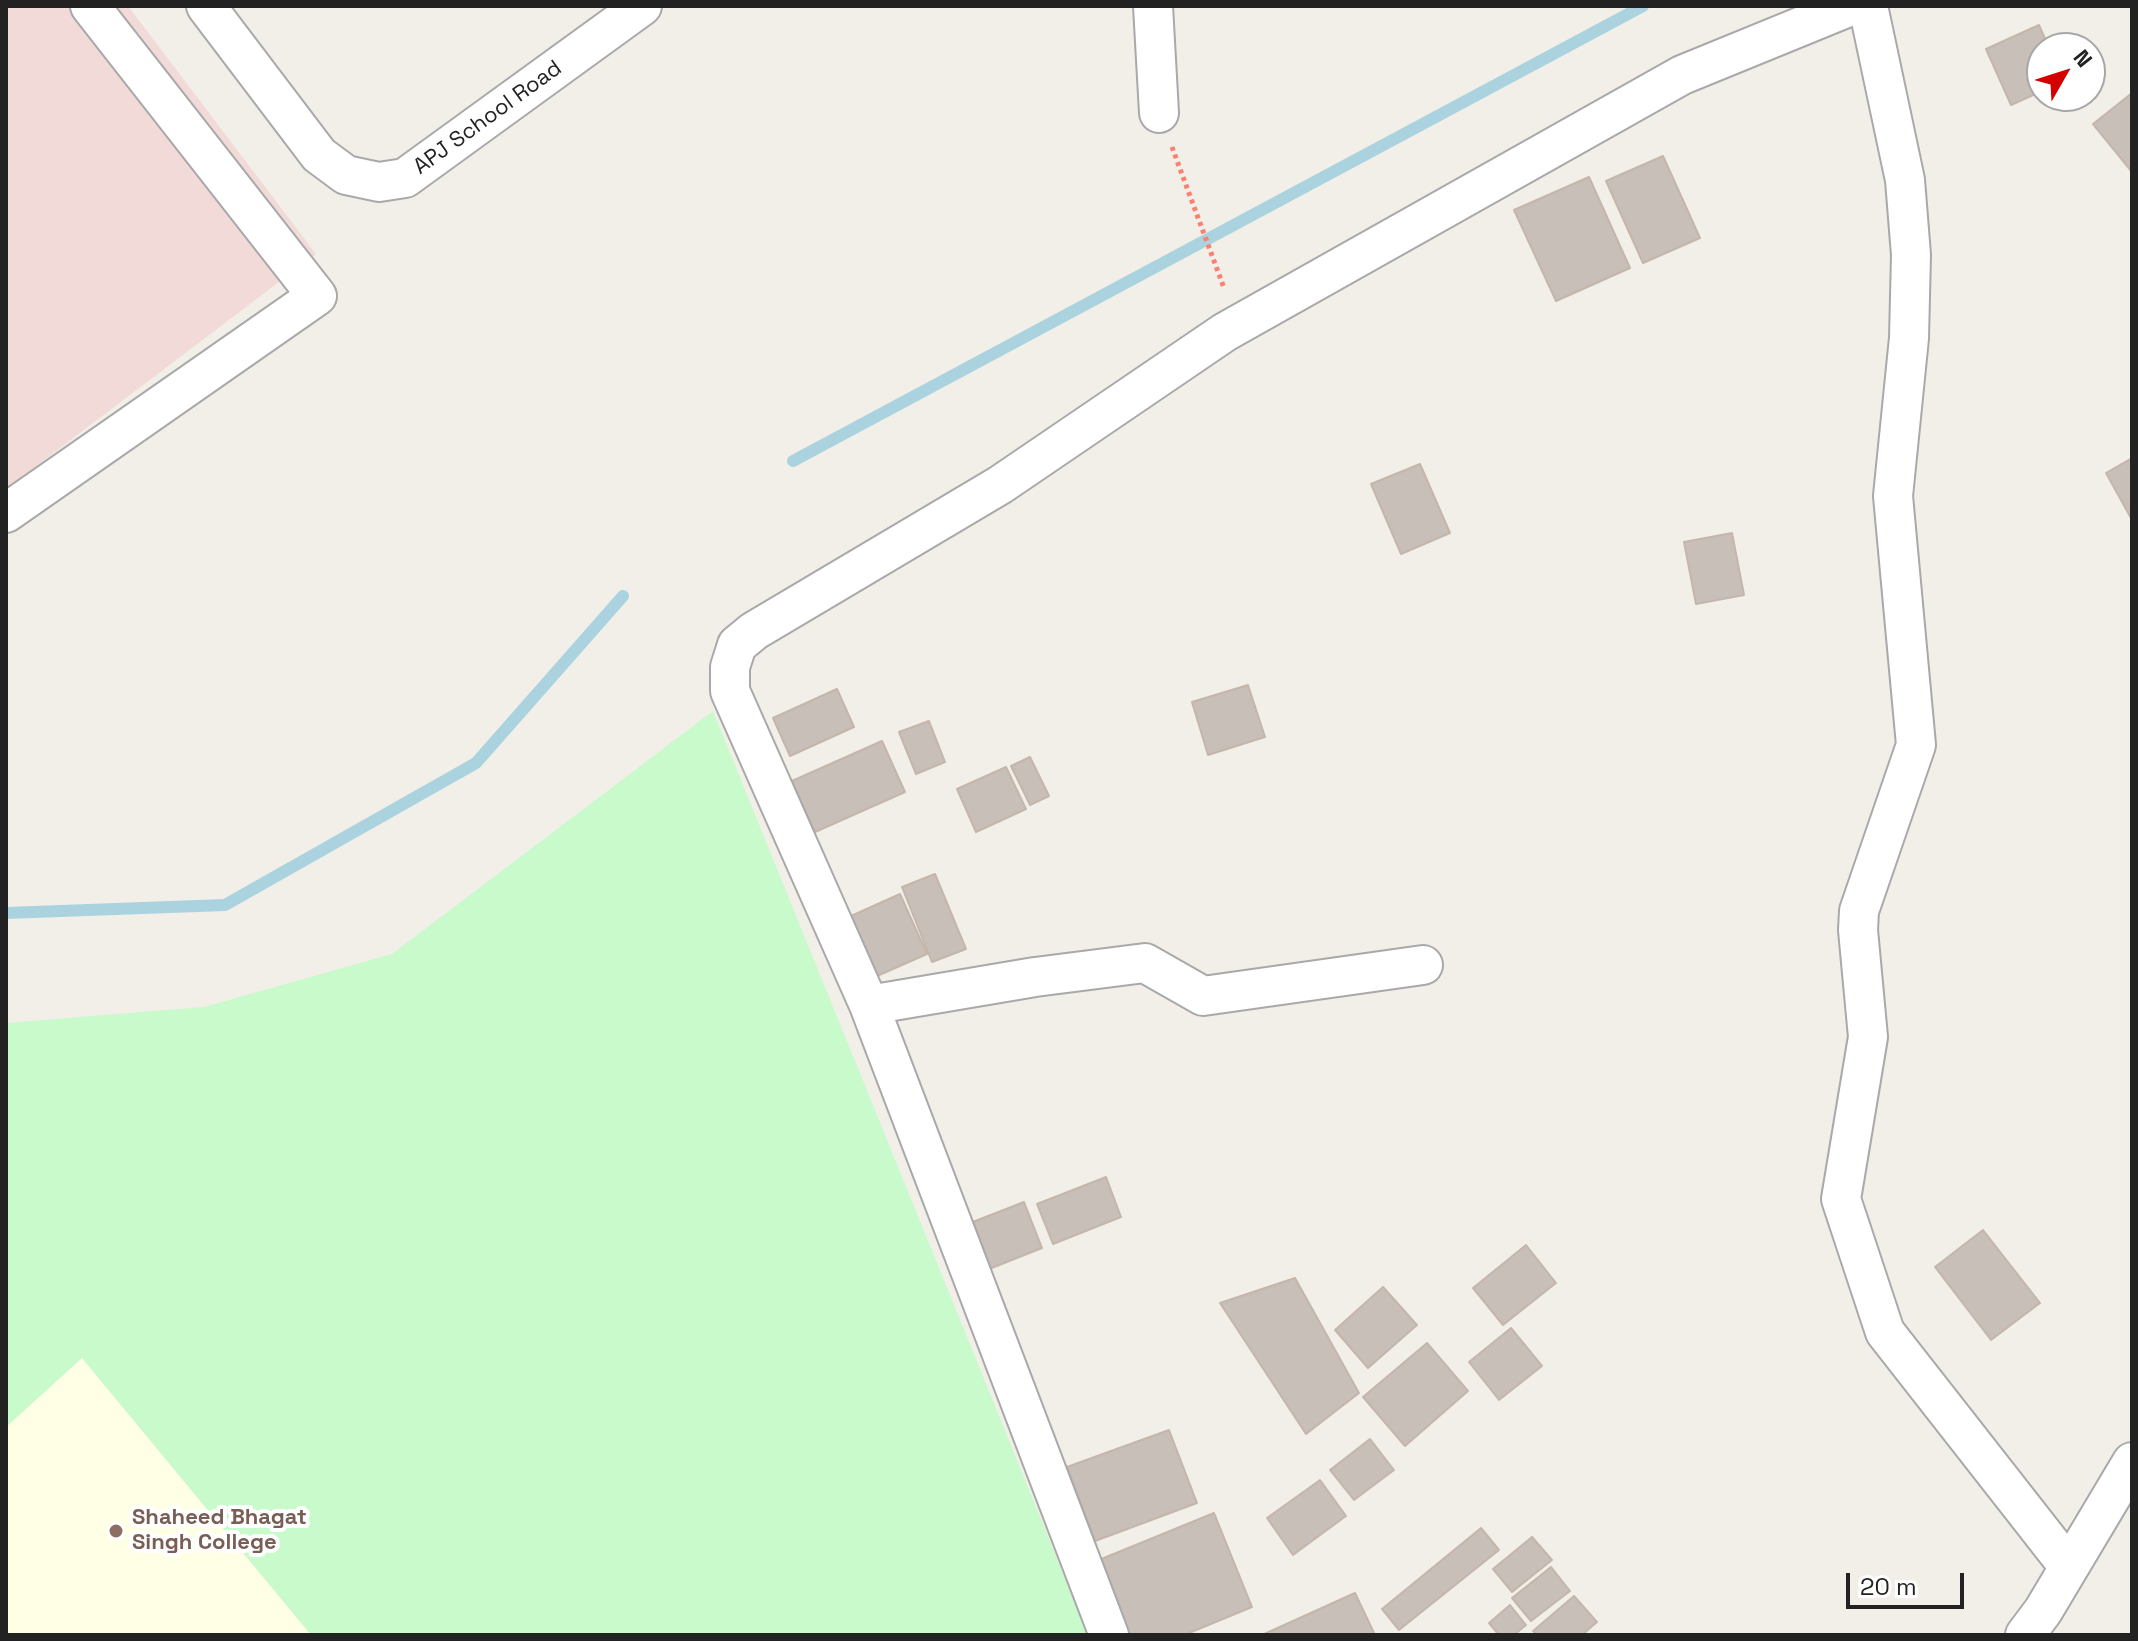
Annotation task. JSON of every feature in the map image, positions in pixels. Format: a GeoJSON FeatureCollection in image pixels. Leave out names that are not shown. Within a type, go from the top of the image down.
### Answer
{"type":"FeatureCollection","features":[{"type":"Feature","properties":{"kind":"street"},"geometry":{"type":"LineString","coordinates":[[6,513],[317,296],[90,6]]}},
{"type":"Feature","properties":{"kind":"street","name":"APJ School Road"},"geometry":{"type":"LineString","coordinates":[[206,6],[319,155],[346,175],[379,182],[405,178],[642,6]]}},
{"type":"Feature","properties":{"kind":"street"},"geometry":{"type":"LineString","coordinates":[[1153,6],[1159,113]]}},
{"type":"Feature","properties":{"kind":"street"},"geometry":{"type":"LineString","coordinates":[[1109,1635],[869,1005],[730,691],[730,667],[737,645],[754,631],[1000,485],[1237,325],[1682,75],[1851,6]]}},
{"type":"Feature","properties":{"kind":"street"},"geometry":{"type":"LineString","coordinates":[[1868,6],[1905,180],[1911,255],[1909,338],[1893,496],[1916,745],[1859,911],[1868,1037],[1841,1199],[1885,1332],[2069,1567]]}},
{"type":"Feature","properties":{"kind":"street"},"geometry":{"type":"LineString","coordinates":[[869,1005],[1035,977],[1145,963],[1203,996],[1423,965]]}},
{"type":"Feature","properties":{"kind":"street"},"geometry":{"type":"LineString","coordinates":[[2025,1635],[2043,1611],[2132,1462]]}},
{"type":"Feature","properties":{"kind":"path"},"geometry":{"type":"LineString","coordinates":[[1159,113],[1237,325]]}},
{"type":"Feature","properties":{"kind":"shaded area"},"geometry":{"type":"Polygon","coordinates":[[[6,6],[128,6],[316,254],[6,489],[6,6]]]}},
{"type":"Feature","properties":{"kind":"shaded area","name":"Shaheed Bhagat Singh College"},"geometry":{"type":"Polygon","coordinates":[[[82,1358],[311,1635],[6,1635],[6,1427],[82,1358]]]}},
{"type":"Feature","properties":{"kind":"green space"},"geometry":{"type":"Polygon","coordinates":[[[713,711],[1088,1635],[311,1635],[82,1358],[6,1427],[6,1023],[204,1007],[392,954],[713,711]]]}},
{"type":"Feature","properties":{"kind":"building"},"geometry":{"type":"Polygon","coordinates":[[[2039,25],[2042,32],[2026,32],[2026,98],[2011,105],[1986,49],[2039,25]]]}},
{"type":"Feature","properties":{"kind":"building"},"geometry":{"type":"Polygon","coordinates":[[[2132,93],[2132,172],[2093,124],[2132,93]]]}},
{"type":"Feature","properties":{"kind":"building"},"geometry":{"type":"Polygon","coordinates":[[[1663,156],[1700,238],[1643,263],[1606,181],[1663,156]]]}},
{"type":"Feature","properties":{"kind":"building"},"geometry":{"type":"Polygon","coordinates":[[[1589,177],[1630,268],[1556,301],[1514,210],[1589,177]]]}},
{"type":"Feature","properties":{"kind":"building"},"geometry":{"type":"Polygon","coordinates":[[[2132,458],[2132,520],[2106,473],[2132,458]]]}},
{"type":"Feature","properties":{"kind":"building"},"geometry":{"type":"Polygon","coordinates":[[[1420,464],[1450,533],[1401,554],[1371,484],[1420,464]]]}},
{"type":"Feature","properties":{"kind":"building"},"geometry":{"type":"Polygon","coordinates":[[[1732,533],[1744,595],[1696,604],[1684,542],[1732,533]]]}},
{"type":"Feature","properties":{"kind":"building"},"geometry":{"type":"Polygon","coordinates":[[[1248,685],[1265,737],[1208,755],[1192,702],[1248,685]]]}},
{"type":"Feature","properties":{"kind":"building"},"geometry":{"type":"Polygon","coordinates":[[[837,689],[854,727],[790,756],[773,718],[837,689]]]}},
{"type":"Feature","properties":{"kind":"building"},"geometry":{"type":"Polygon","coordinates":[[[929,721],[945,762],[916,774],[899,732],[929,721]]]}},
{"type":"Feature","properties":{"kind":"building"},"geometry":{"type":"Polygon","coordinates":[[[882,741],[905,792],[815,832],[792,781],[882,741]]]}},
{"type":"Feature","properties":{"kind":"building"},"geometry":{"type":"Polygon","coordinates":[[[1030,757],[1049,796],[1030,805],[1011,766],[1030,757]]]}},
{"type":"Feature","properties":{"kind":"building"},"geometry":{"type":"Polygon","coordinates":[[[1006,767],[1026,809],[976,832],[957,789],[1006,767]]]}},
{"type":"Feature","properties":{"kind":"building"},"geometry":{"type":"Polygon","coordinates":[[[935,874],[966,949],[932,962],[902,887],[935,874]]]}},
{"type":"Feature","properties":{"kind":"building"},"geometry":{"type":"Polygon","coordinates":[[[900,894],[927,954],[877,976],[851,916],[900,894]]]}},
{"type":"Feature","properties":{"kind":"building"},"geometry":{"type":"Polygon","coordinates":[[[1106,1177],[1121,1217],[1053,1244],[1037,1204],[1106,1177]]]}},
{"type":"Feature","properties":{"kind":"building"},"geometry":{"type":"Polygon","coordinates":[[[1024,1202],[1042,1248],[979,1273],[960,1227],[1024,1202]]]}},
{"type":"Feature","properties":{"kind":"building"},"geometry":{"type":"Polygon","coordinates":[[[1983,1230],[2040,1303],[1991,1340],[1935,1267],[1983,1230]]]}},
{"type":"Feature","properties":{"kind":"building"},"geometry":{"type":"Polygon","coordinates":[[[1526,1245],[1556,1283],[1503,1325],[1473,1288],[1526,1245]]]}},
{"type":"Feature","properties":{"kind":"building"},"geometry":{"type":"Polygon","coordinates":[[[1295,1278],[1359,1393],[1306,1434],[1220,1303],[1295,1278]]]}},
{"type":"Feature","properties":{"kind":"building"},"geometry":{"type":"Polygon","coordinates":[[[1383,1287],[1417,1325],[1368,1368],[1335,1330],[1383,1287]]]}},
{"type":"Feature","properties":{"kind":"building"},"geometry":{"type":"Polygon","coordinates":[[[1511,1328],[1542,1366],[1499,1400],[1469,1362],[1511,1328]]]}},
{"type":"Feature","properties":{"kind":"building"},"geometry":{"type":"Polygon","coordinates":[[[1427,1343],[1468,1391],[1405,1446],[1363,1397],[1427,1343]]]}},
{"type":"Feature","properties":{"kind":"building"},"geometry":{"type":"Polygon","coordinates":[[[1169,1430],[1197,1503],[1095,1541],[1067,1467],[1169,1430]]]}},
{"type":"Feature","properties":{"kind":"building"},"geometry":{"type":"Polygon","coordinates":[[[1370,1439],[1394,1470],[1354,1500],[1330,1470],[1370,1439]]]}},
{"type":"Feature","properties":{"kind":"building"},"geometry":{"type":"Polygon","coordinates":[[[1320,1480],[1346,1516],[1293,1555],[1267,1518],[1320,1480]]]}},
{"type":"Feature","properties":{"kind":"building"},"geometry":{"type":"Polygon","coordinates":[[[1214,1513],[1252,1607],[1184,1635],[1130,1635],[1099,1560],[1214,1513]]]}},
{"type":"Feature","properties":{"kind":"building"},"geometry":{"type":"Polygon","coordinates":[[[1481,1528],[1499,1550],[1399,1630],[1382,1609],[1481,1528]]]}},
{"type":"Feature","properties":{"kind":"building"},"geometry":{"type":"Polygon","coordinates":[[[1532,1537],[1552,1560],[1512,1592],[1493,1569],[1532,1537]]]}},
{"type":"Feature","properties":{"kind":"building"},"geometry":{"type":"Polygon","coordinates":[[[1551,1567],[1570,1591],[1531,1621],[1512,1598],[1551,1567]]]}},
{"type":"Feature","properties":{"kind":"building"},"geometry":{"type":"Polygon","coordinates":[[[1355,1593],[1375,1635],[1262,1635],[1355,1593]]]}},
{"type":"Feature","properties":{"kind":"building"},"geometry":{"type":"Polygon","coordinates":[[[1574,1596],[1597,1622],[1582,1635],[1537,1635],[1533,1631],[1574,1596]]]}},
{"type":"Feature","properties":{"kind":"building"},"geometry":{"type":"Polygon","coordinates":[[[1510,1605],[1526,1625],[1514,1635],[1499,1635],[1489,1623],[1510,1605]]]}},
{"type":"Feature","properties":{"kind":"waterway"},"geometry":{"type":"LineString","coordinates":[[793,461],[1643,6]]}},
{"type":"Feature","properties":{"kind":"waterway"},"geometry":{"type":"LineString","coordinates":[[6,913],[225,905],[476,763],[623,596]]}},
{"type":"Feature","properties":{"kind":"place","name":"Shaheed Bhagat Singh College"},"geometry":{"type":"Point","coordinates":[116,1531]}}]}
